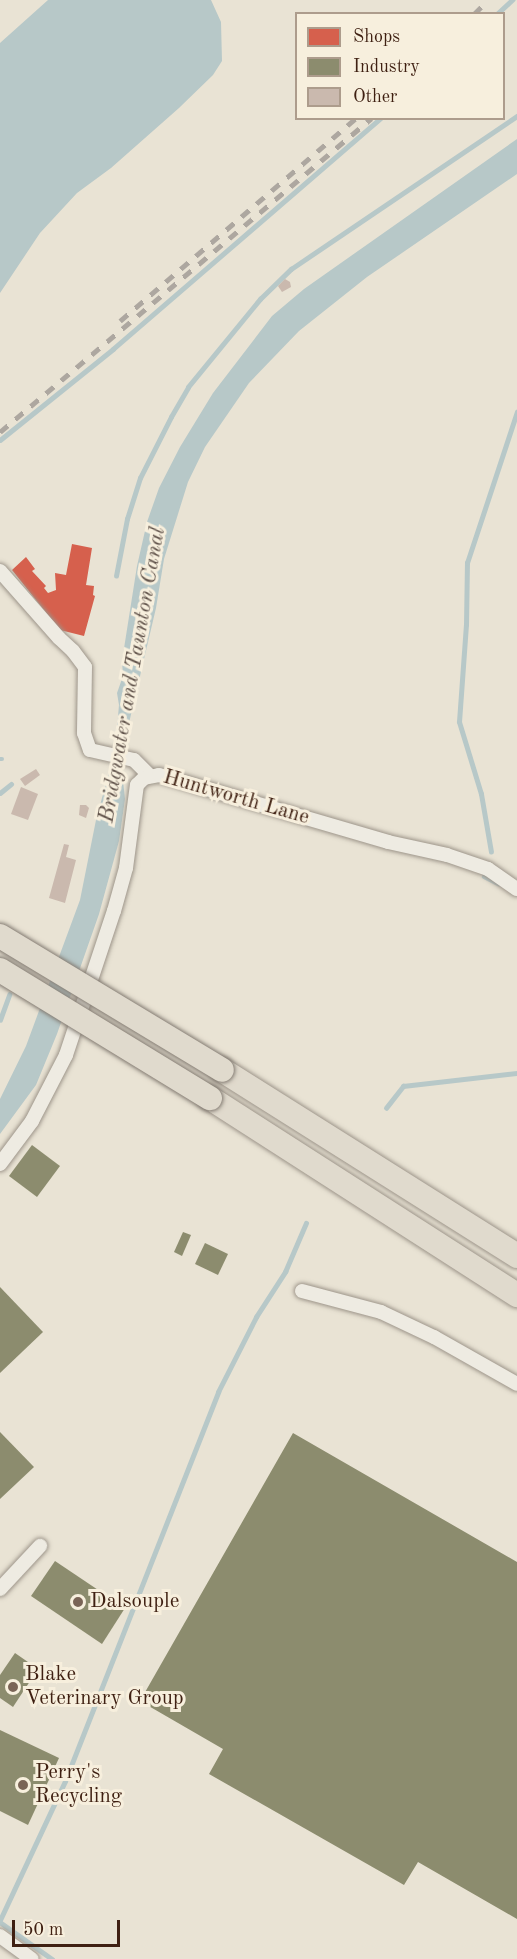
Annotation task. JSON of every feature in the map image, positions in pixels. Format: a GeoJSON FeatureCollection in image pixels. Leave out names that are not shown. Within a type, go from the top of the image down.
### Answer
{"type":"FeatureCollection","features":[{"type":"Feature","properties":{"kind":"highway"},"geometry":{"type":"LineString","coordinates":[[0,936],[222,1070],[517,1256]]}},
{"type":"Feature","properties":{"kind":"highway"},"geometry":{"type":"LineString","coordinates":[[0,970],[210,1098],[517,1295]]}},
{"type":"Feature","properties":{"kind":"street"},"geometry":{"type":"LineString","coordinates":[[0,571],[58,638],[74,651],[85,667],[85,742],[90,750],[134,760],[150,776]]}},
{"type":"Feature","properties":{"kind":"street","name":"Huntworth Lane"},"geometry":{"type":"LineString","coordinates":[[0,1164],[32,1120],[66,1055],[126,868],[137,785],[140,781],[159,775],[388,842],[447,855],[489,869],[517,889]]}},
{"type":"Feature","properties":{"kind":"street"},"geometry":{"type":"LineString","coordinates":[[302,1291],[381,1312],[434,1337],[517,1384]]}},
{"type":"Feature","properties":{"kind":"street"},"geometry":{"type":"LineString","coordinates":[[0,1589],[40,1546]]}},
{"type":"Feature","properties":{"kind":"street"},"geometry":{"type":"LineString","coordinates":[[0,1936],[32,1959]]}},
{"type":"Feature","properties":{"kind":"water"},"geometry":{"type":"Polygon","coordinates":[[[48,0],[211,0],[221,22],[222,61],[213,75],[179,108],[111,168],[77,193],[40,233],[0,293],[0,43],[48,0]]]}},
{"type":"Feature","properties":{"kind":"water","name":"Bridgwater and Taunton Canal"},"geometry":{"type":"Polygon","coordinates":[[[517,139],[517,174],[367,277],[299,331],[249,383],[205,447],[188,482],[164,559],[156,608],[129,723],[122,771],[125,799],[119,841],[99,914],[57,1034],[36,1085],[0,1134],[0,1099],[26,1046],[80,900],[96,820],[115,750],[119,705],[117,693],[123,676],[122,661],[137,566],[147,522],[159,488],[180,447],[213,393],[272,316],[304,289],[517,139]]]}},
{"type":"Feature","properties":{"kind":"building: Shops"},"geometry":{"type":"Polygon","coordinates":[[[72,544],[92,548],[86,585],[94,586],[93,595],[95,596],[84,636],[60,630],[12,570],[26,557],[35,569],[32,571],[46,586],[44,588],[48,593],[56,590],[55,573],[66,575],[72,544]]]}},
{"type":"Feature","properties":{"kind":"building: Industry"},"geometry":{"type":"Polygon","coordinates":[[[32,1145],[60,1166],[37,1197],[9,1176],[32,1145]]]}},
{"type":"Feature","properties":{"kind":"building: Industry"},"geometry":{"type":"Polygon","coordinates":[[[183,1232],[191,1235],[182,1256],[174,1252],[183,1232]]]}},
{"type":"Feature","properties":{"kind":"building: Industry"},"geometry":{"type":"Polygon","coordinates":[[[205,1243],[228,1254],[218,1275],[195,1264],[205,1243]]]}},
{"type":"Feature","properties":{"kind":"building: Industry"},"geometry":{"type":"Polygon","coordinates":[[[0,1287],[43,1332],[0,1373],[0,1287]]]}},
{"type":"Feature","properties":{"kind":"building: Industry"},"geometry":{"type":"Polygon","coordinates":[[[0,1432],[34,1467],[0,1499],[0,1432]]]}},
{"type":"Feature","properties":{"kind":"building: Industry"},"geometry":{"type":"Polygon","coordinates":[[[293,1433],[517,1562],[517,1919],[418,1862],[404,1885],[209,1774],[223,1749],[140,1701],[293,1433]]]}},
{"type":"Feature","properties":{"kind":"building: Industry","name":"Dalsouple"},"geometry":{"type":"Polygon","coordinates":[[[55,1561],[125,1608],[102,1644],[31,1596],[55,1561]]]}},
{"type":"Feature","properties":{"kind":"building: Industry","name":"Blake Veterinary Group"},"geometry":{"type":"Polygon","coordinates":[[[15,1653],[38,1669],[13,1707],[0,1698],[0,1675],[15,1653]]]}},
{"type":"Feature","properties":{"kind":"building: Industry","name":"Perry's Recycling"},"geometry":{"type":"Polygon","coordinates":[[[0,1730],[59,1758],[28,1825],[0,1811],[0,1730]]]}},
{"type":"Feature","properties":{"kind":"building: Other"},"geometry":{"type":"Polygon","coordinates":[[[285,279],[290,282],[291,287],[282,292],[278,286],[285,279]]]}},
{"type":"Feature","properties":{"kind":"building: Other"},"geometry":{"type":"Polygon","coordinates":[[[36,769],[40,775],[25,786],[20,779],[36,769]]]}},
{"type":"Feature","properties":{"kind":"building: Other"},"geometry":{"type":"Polygon","coordinates":[[[21,787],[38,794],[28,820],[11,814],[21,787]]]}},
{"type":"Feature","properties":{"kind":"building: Other"},"geometry":{"type":"Polygon","coordinates":[[[80,805],[86,805],[89,808],[86,818],[79,815],[80,805]]]}},
{"type":"Feature","properties":{"kind":"building: Other"},"geometry":{"type":"Polygon","coordinates":[[[64,844],[69,845],[66,857],[76,860],[65,903],[49,898],[64,844]]]}},
{"type":"Feature","properties":{"kind":"waterway"},"geometry":{"type":"LineString","coordinates":[[499,12],[512,0]]}},
{"type":"Feature","properties":{"kind":"waterway"},"geometry":{"type":"LineString","coordinates":[[116,576],[127,519],[140,478],[171,417],[188,387],[260,299],[291,269],[517,116]]}},
{"type":"Feature","properties":{"kind":"waterway"},"geometry":{"type":"LineString","coordinates":[[0,440],[113,349],[379,120]]}},
{"type":"Feature","properties":{"kind":"waterway"},"geometry":{"type":"LineString","coordinates":[[491,852],[481,794],[459,722],[466,625],[467,563],[517,412]]}},
{"type":"Feature","properties":{"kind":"waterway"},"geometry":{"type":"LineString","coordinates":[[0,793],[11,784]]}},
{"type":"Feature","properties":{"kind":"waterway"},"geometry":{"type":"LineString","coordinates":[[484,876],[498,883]]}},
{"type":"Feature","properties":{"kind":"waterway"},"geometry":{"type":"LineString","coordinates":[[0,1020],[9,995]]}},
{"type":"Feature","properties":{"kind":"waterway"},"geometry":{"type":"LineString","coordinates":[[386,1108],[403,1086],[517,1073]]}},
{"type":"Feature","properties":{"kind":"waterway"},"geometry":{"type":"LineString","coordinates":[[0,1920],[65,1781],[218,1392],[256,1317],[285,1272],[306,1223]]}},
{"type":"Feature","properties":{"kind":"waterway"},"geometry":{"type":"LineString","coordinates":[[0,1922],[52,1959]]}},
{"type":"Feature","properties":{"kind":"railway"},"geometry":{"type":"LineString","coordinates":[[476,12],[488,0]]}},
{"type":"Feature","properties":{"kind":"railway"},"geometry":{"type":"LineString","coordinates":[[120,321],[354,120]]}},
{"type":"Feature","properties":{"kind":"railway"},"geometry":{"type":"LineString","coordinates":[[0,432],[369,120]]}},
{"type":"Feature","properties":{"kind":"place","name":"Dalsouple"},"geometry":{"type":"Point","coordinates":[78,1602]}},
{"type":"Feature","properties":{"kind":"place","name":"Blake Veterinary Group"},"geometry":{"type":"Point","coordinates":[13,1687]}},
{"type":"Feature","properties":{"kind":"place","name":"Perry's Recycling"},"geometry":{"type":"Point","coordinates":[23,1785]}}]}
